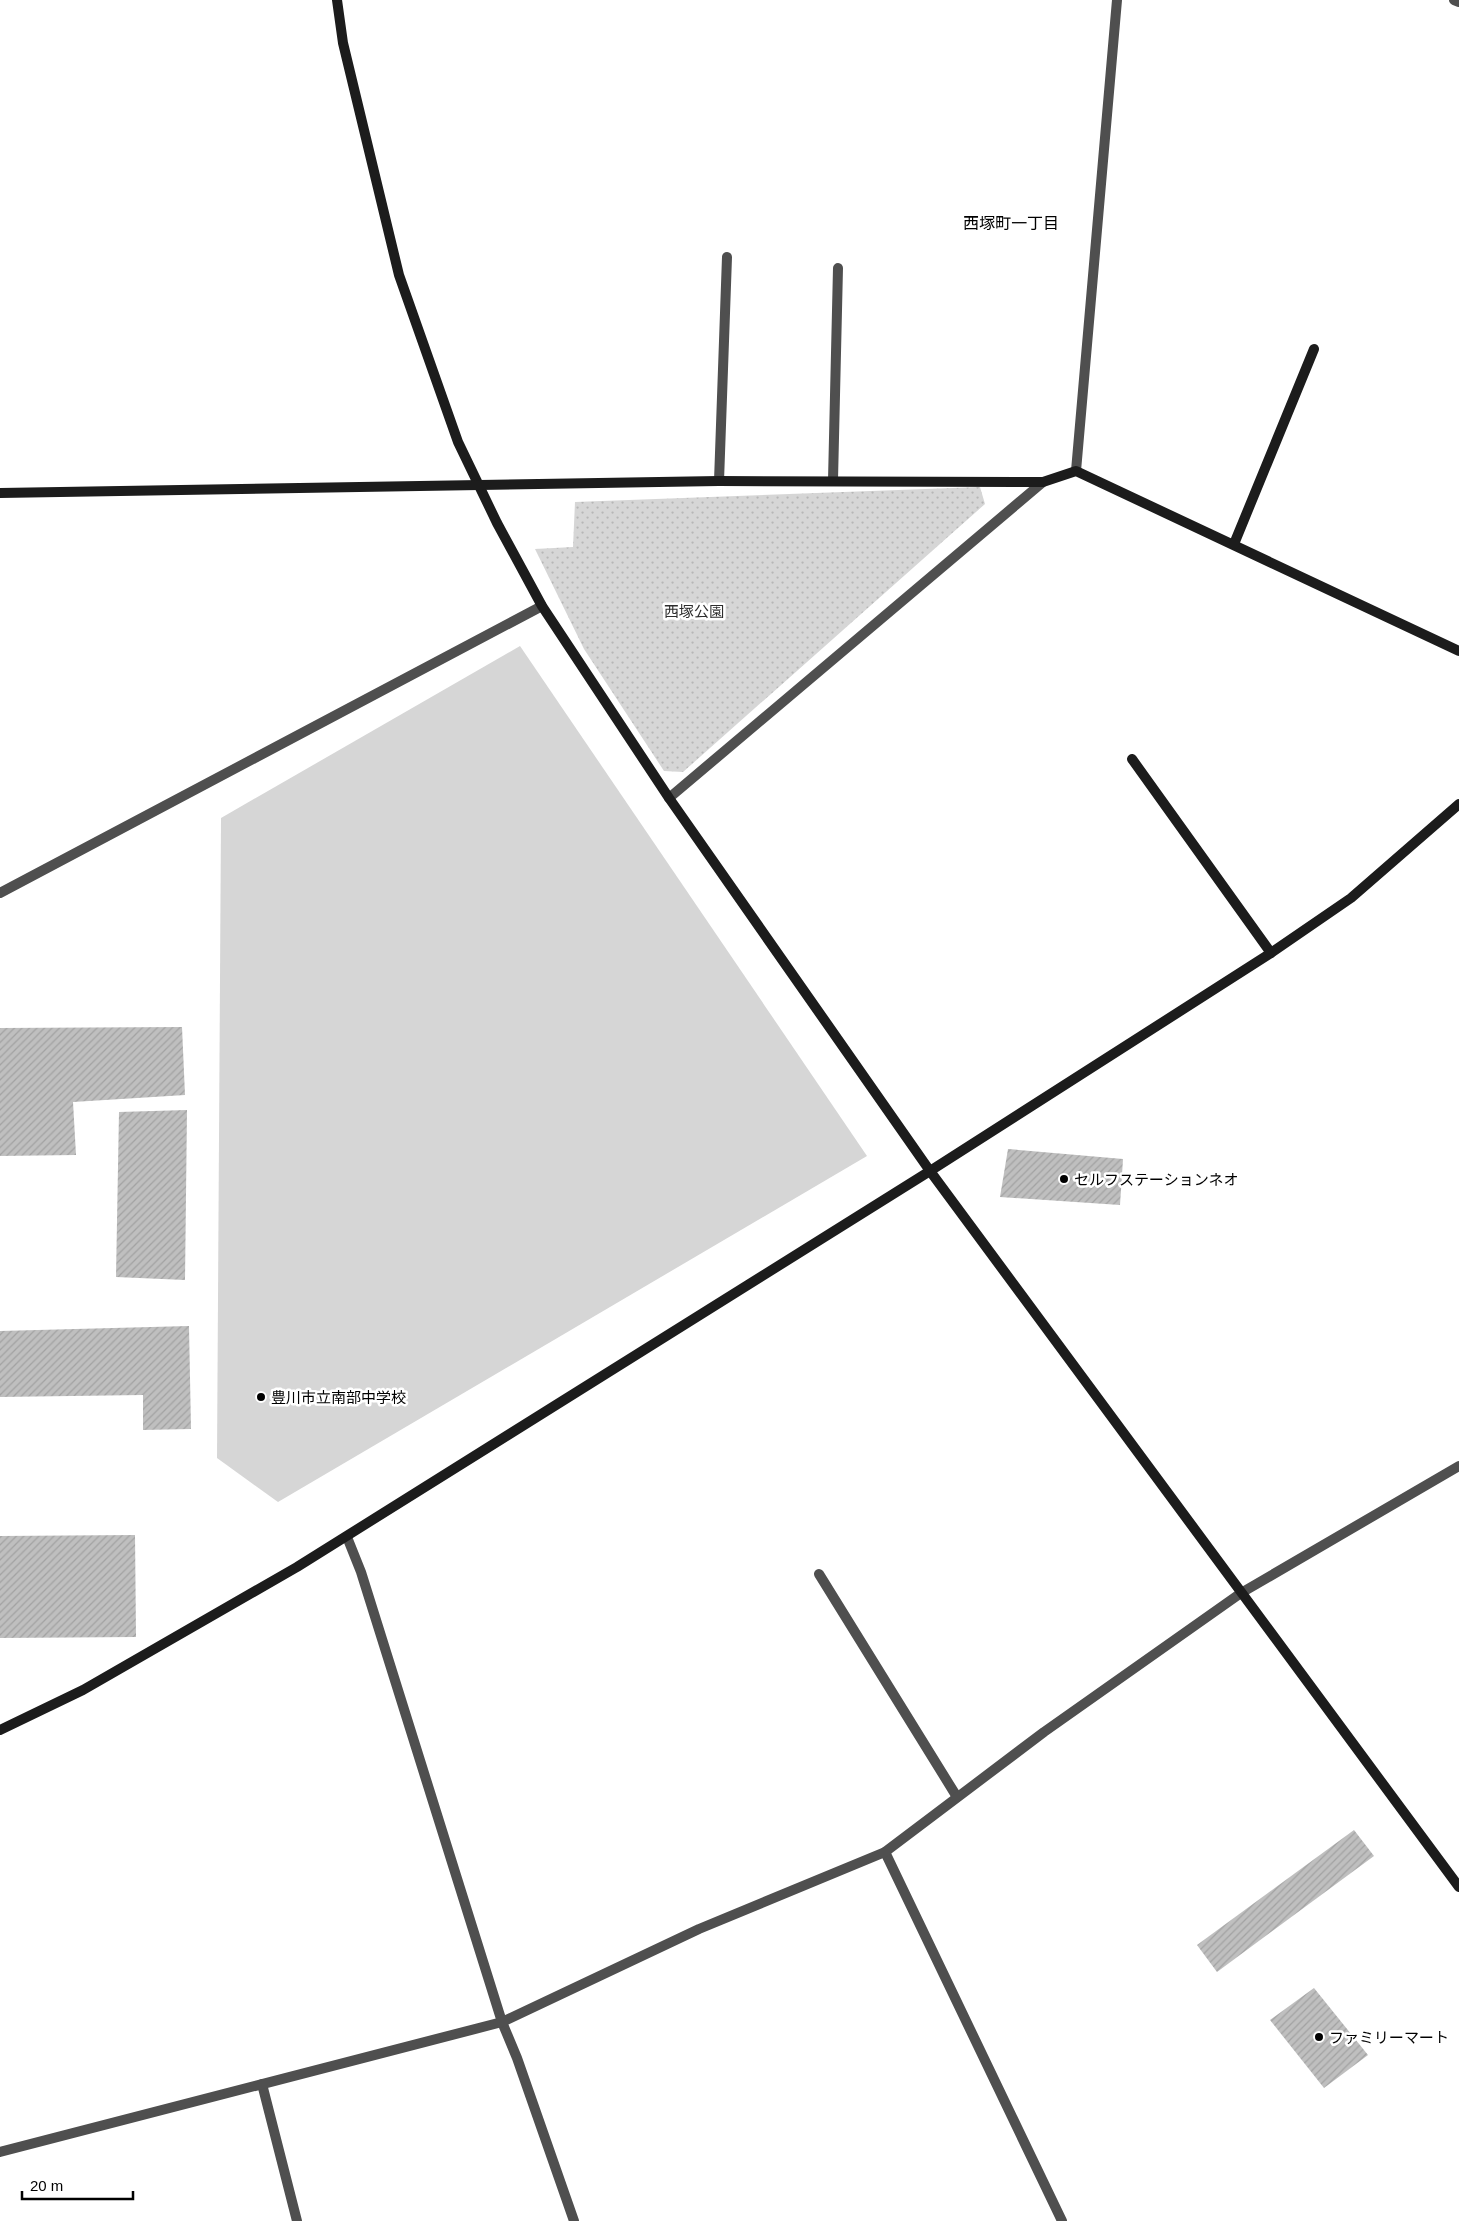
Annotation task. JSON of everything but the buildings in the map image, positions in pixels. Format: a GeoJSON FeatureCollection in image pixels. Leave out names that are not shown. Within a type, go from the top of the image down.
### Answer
{"type":"FeatureCollection","features":[{"type":"Feature","properties":{"kind":"street"},"geometry":{"type":"LineString","coordinates":[[337,0],[343,43],[399,275],[458,442],[497,523],[542,606],[669,798],[930,1171],[1459,1888]]}},
{"type":"Feature","properties":{"kind":"street"},"geometry":{"type":"LineString","coordinates":[[1076,471],[1117,0]]}},
{"type":"Feature","properties":{"kind":"street"},"geometry":{"type":"LineString","coordinates":[[1454,0],[1459,2]]}},
{"type":"Feature","properties":{"kind":"street"},"geometry":{"type":"LineString","coordinates":[[719,481],[727,257]]}},
{"type":"Feature","properties":{"kind":"street"},"geometry":{"type":"LineString","coordinates":[[833,480],[838,268]]}},
{"type":"Feature","properties":{"kind":"street"},"geometry":{"type":"LineString","coordinates":[[1234,544],[1314,349]]}},
{"type":"Feature","properties":{"kind":"street"},"geometry":{"type":"LineString","coordinates":[[0,493],[719,481],[1043,482],[1076,471],[1459,651]]}},
{"type":"Feature","properties":{"kind":"street"},"geometry":{"type":"LineString","coordinates":[[669,798],[1043,482]]}},
{"type":"Feature","properties":{"kind":"street"},"geometry":{"type":"LineString","coordinates":[[0,893],[542,606]]}},
{"type":"Feature","properties":{"kind":"street"},"geometry":{"type":"LineString","coordinates":[[1132,759],[1271,953]]}},
{"type":"Feature","properties":{"kind":"street"},"geometry":{"type":"LineString","coordinates":[[0,1730],[83,1690],[347,1537],[930,1171],[1271,953],[1351,898],[1459,804]]}},
{"type":"Feature","properties":{"kind":"street"},"geometry":{"type":"LineString","coordinates":[[0,2152],[502,2022],[699,1929],[885,1852],[1044,1732],[1241,1593],[1459,1466]]}},
{"type":"Feature","properties":{"kind":"street"},"geometry":{"type":"LineString","coordinates":[[347,1537],[361,1572],[502,2022],[517,2058],[574,2221]]}},
{"type":"Feature","properties":{"kind":"street"},"geometry":{"type":"LineString","coordinates":[[819,1574],[957,1797]]}},
{"type":"Feature","properties":{"kind":"street"},"geometry":{"type":"LineString","coordinates":[[885,1852],[1062,2221]]}},
{"type":"Feature","properties":{"kind":"street"},"geometry":{"type":"LineString","coordinates":[[262,2084],[297,2221]]}},
{"type":"Feature","properties":{"kind":"green space","name":"西塚公園"},"geometry":{"type":"Polygon","coordinates":[[[980,487],[985,504],[683,772],[664,771],[584,649],[535,549],[573,547],[575,502],[980,487]]]}},
{"type":"Feature","properties":{"kind":"green space","name":"豊川市立南部中学校"},"geometry":{"type":"Polygon","coordinates":[[[520,646],[867,1156],[278,1502],[217,1458],[221,818],[520,646]]]}},
{"type":"Feature","properties":{"kind":"place","name":"セルフステーションネオ"},"geometry":{"type":"Point","coordinates":[1064,1179]}},
{"type":"Feature","properties":{"kind":"place","name":"豊川市立南部中学校"},"geometry":{"type":"Point","coordinates":[261,1397]}},
{"type":"Feature","properties":{"kind":"place","name":"ファミリーマート"},"geometry":{"type":"Point","coordinates":[1319,2037]}},
{"type":"Feature","properties":{"kind":"district","name":"西塚町一丁目"},"geometry":{"type":"Point","coordinates":[1011,223]}}]}
